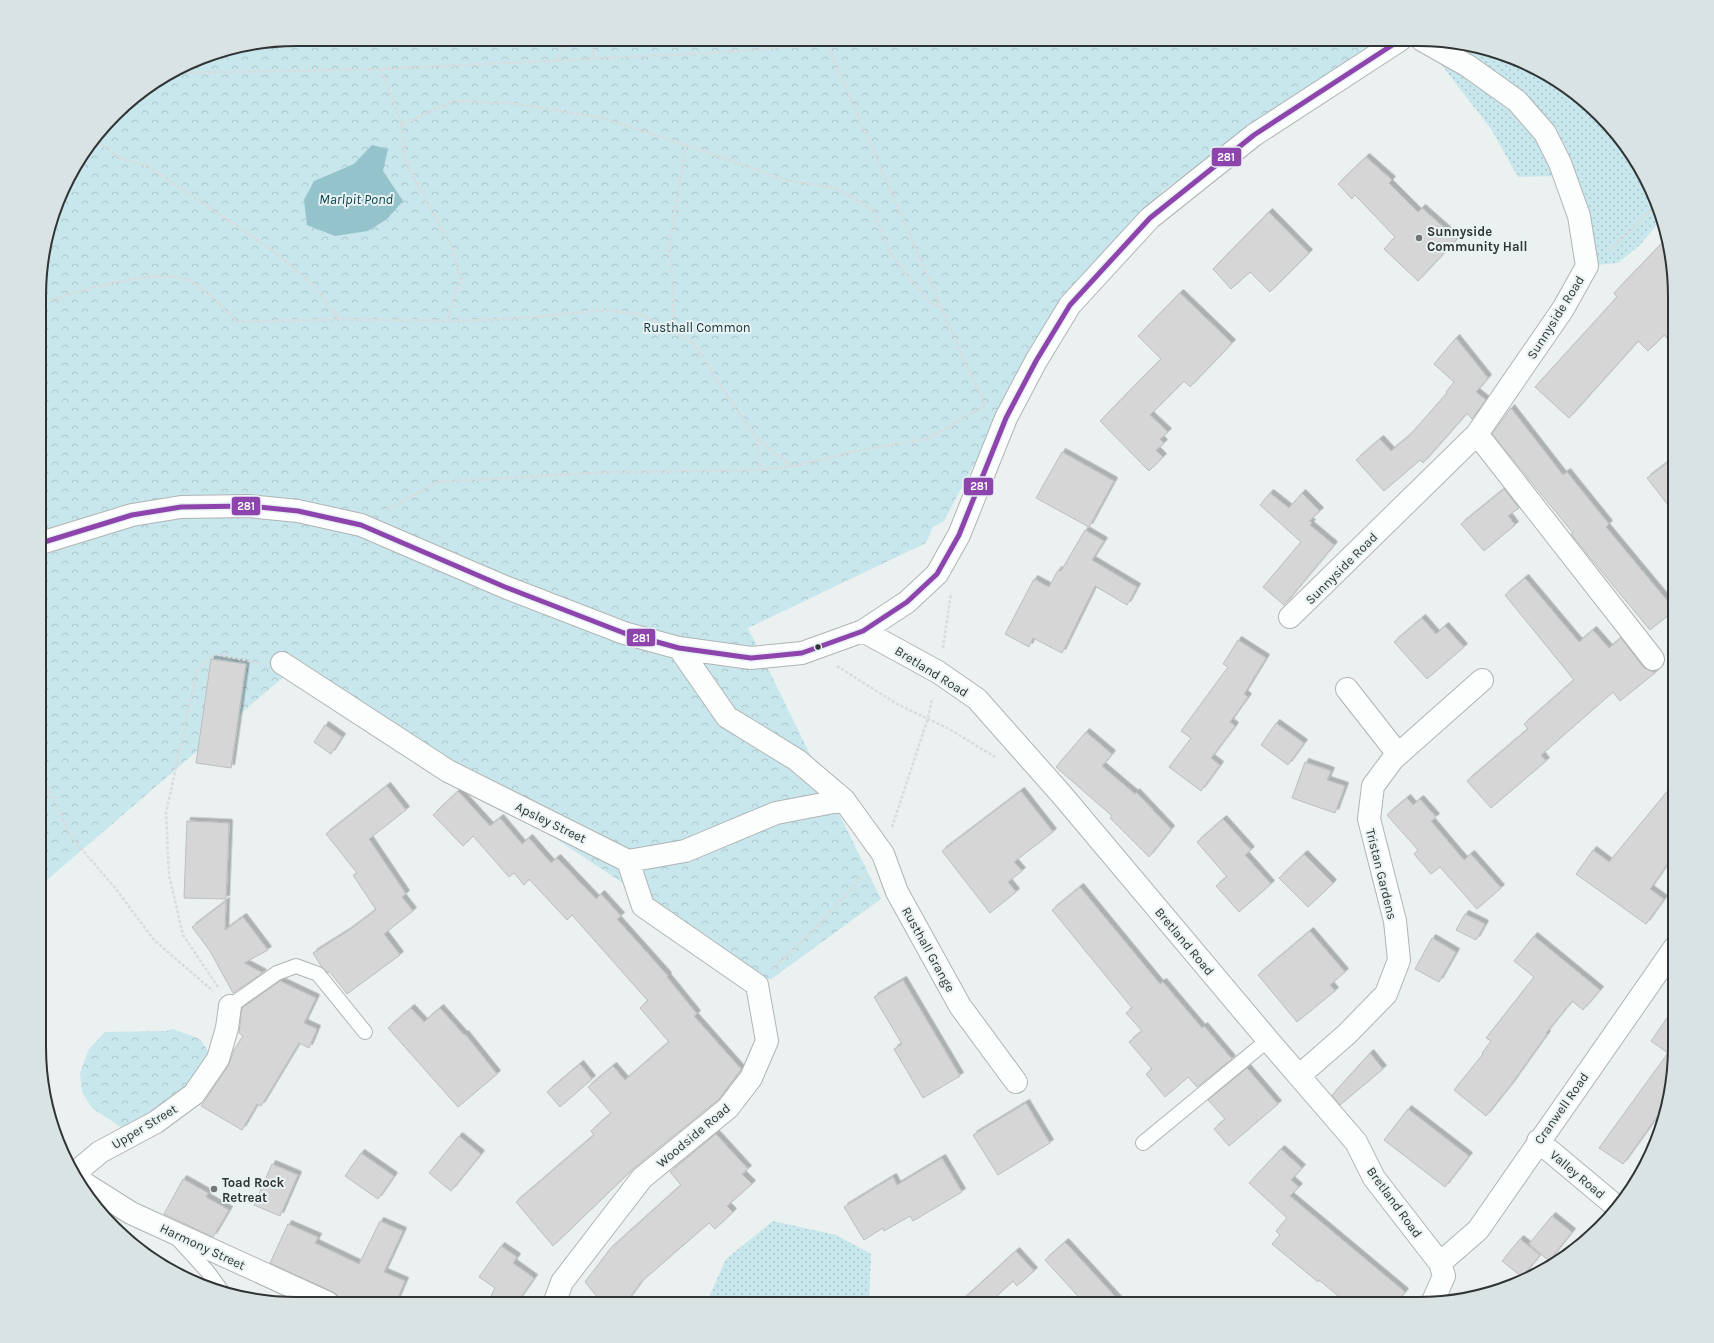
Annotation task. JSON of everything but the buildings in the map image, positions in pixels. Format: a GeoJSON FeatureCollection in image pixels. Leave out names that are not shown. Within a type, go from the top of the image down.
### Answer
{"type":"FeatureCollection","features":[{"type":"Feature","properties":{"kind":"street"},"geometry":{"type":"LineString","coordinates":[[46,541],[132,515],[181,507],[248,506],[298,511],[361,526],[505,587],[624,633],[680,648],[751,658],[802,653],[811,650],[863,630],[907,602],[937,574],[959,536],[1006,418],[1036,361],[1070,305],[1150,218],[1254,135],[1391,46]]}},
{"type":"Feature","properties":{"kind":"street","name":"Sunnyside Road"},"geometry":{"type":"LineString","coordinates":[[1290,617],[1476,434],[1563,309],[1587,266],[1579,216],[1560,163],[1545,133],[1517,101],[1468,66],[1434,47]]}},
{"type":"Feature","properties":{"kind":"street"},"geometry":{"type":"LineString","coordinates":[[1476,434],[1653,659]]}},
{"type":"Feature","properties":{"kind":"street","name":"Bretland Road"},"geometry":{"type":"LineString","coordinates":[[863,630],[938,672],[977,700],[1062,795],[1268,1040],[1300,1075],[1356,1142],[1374,1178],[1440,1263]]}},
{"type":"Feature","properties":{"kind":"street","name":"Rusthall Grange"},"geometry":{"type":"LineString","coordinates":[[680,648],[727,717],[797,760],[844,800],[883,854],[897,892],[960,1006],[1016,1082]]}},
{"type":"Feature","properties":{"kind":"street","name":"Apsley Street"},"geometry":{"type":"LineString","coordinates":[[282,663],[448,771],[628,861]]}},
{"type":"Feature","properties":{"kind":"street","name":"Tristan Gardens"},"geometry":{"type":"LineString","coordinates":[[1300,1075],[1347,1034],[1386,994],[1399,960],[1395,921],[1369,819],[1373,786],[1398,754],[1482,680]]}},
{"type":"Feature","properties":{"kind":"street"},"geometry":{"type":"LineString","coordinates":[[1347,689],[1398,754]]}},
{"type":"Feature","properties":{"kind":"street"},"geometry":{"type":"LineString","coordinates":[[628,861],[685,850],[776,813],[844,800]]}},
{"type":"Feature","properties":{"kind":"street","name":"Woodside Road"},"geometry":{"type":"LineString","coordinates":[[557,1297],[562,1282],[642,1178],[728,1108],[751,1078],[767,1041],[757,985],[643,906],[628,861]]}},
{"type":"Feature","properties":{"kind":"street","name":"Cranwell Road"},"geometry":{"type":"LineString","coordinates":[[1440,1263],[1478,1230],[1538,1141],[1668,956]]}},
{"type":"Feature","properties":{"kind":"street","name":"Upper Street"},"geometry":{"type":"LineString","coordinates":[[79,1170],[100,1152],[156,1122],[194,1094],[218,1059],[227,1028],[230,1006]]}},
{"type":"Feature","properties":{"kind":"street","name":"Valley Road"},"geometry":{"type":"LineString","coordinates":[[1538,1141],[1613,1203]]}},
{"type":"Feature","properties":{"kind":"street","name":"Harmony Street"},"geometry":{"type":"LineString","coordinates":[[88,1186],[131,1213],[313,1297]]}},
{"type":"Feature","properties":{"kind":"street"},"geometry":{"type":"LineString","coordinates":[[1435,1296],[1444,1276],[1440,1263]]}},
{"type":"Feature","properties":{"kind":"lane"},"geometry":{"type":"LineString","coordinates":[[230,1006],[277,973],[296,966],[318,974],[365,1032]]}},
{"type":"Feature","properties":{"kind":"lane"},"geometry":{"type":"LineString","coordinates":[[1143,1143],[1268,1040]]}},
{"type":"Feature","properties":{"kind":"lane"},"geometry":{"type":"LineString","coordinates":[[172,1232],[208,1272],[217,1284]]}},
{"type":"Feature","properties":{"kind":"path"},"geometry":{"type":"LineString","coordinates":[[555,60],[566,46]]}},
{"type":"Feature","properties":{"kind":"path"},"geometry":{"type":"LineString","coordinates":[[593,46],[594,59]]}},
{"type":"Feature","properties":{"kind":"path"},"geometry":{"type":"LineString","coordinates":[[184,73],[381,69],[711,53],[801,46]]}},
{"type":"Feature","properties":{"kind":"path"},"geometry":{"type":"LineString","coordinates":[[828,46],[970,373],[987,405],[999,436]]}},
{"type":"Feature","properties":{"kind":"path"},"geometry":{"type":"LineString","coordinates":[[381,69],[402,125],[404,158],[451,245],[461,279],[447,321]]}},
{"type":"Feature","properties":{"kind":"path"},"geometry":{"type":"LineString","coordinates":[[402,125],[452,101],[512,103],[603,118],[786,180],[836,188],[873,210],[892,254],[927,300],[943,308]]}},
{"type":"Feature","properties":{"kind":"path"},"geometry":{"type":"LineString","coordinates":[[99,142],[120,158],[148,166],[272,250],[314,285],[338,319]]}},
{"type":"Feature","properties":{"kind":"path"},"geometry":{"type":"LineString","coordinates":[[675,332],[670,242],[686,145]]}},
{"type":"Feature","properties":{"kind":"path"},"geometry":{"type":"LineString","coordinates":[[1587,266],[1602,258],[1652,209]]}},
{"type":"Feature","properties":{"kind":"path"},"geometry":{"type":"LineString","coordinates":[[46,302],[125,280],[166,277],[189,280],[210,296],[237,322],[338,319],[447,321],[538,317],[600,310],[641,314],[694,343],[720,385],[757,439],[793,466]]}},
{"type":"Feature","properties":{"kind":"path"},"geometry":{"type":"LineString","coordinates":[[361,526],[438,482],[609,472],[761,470],[793,466],[867,449],[927,439],[987,405]]}},
{"type":"Feature","properties":{"kind":"path"},"geometry":{"type":"LineString","coordinates":[[757,439],[761,470]]}},
{"type":"Feature","properties":{"kind":"path"},"geometry":{"type":"LineString","coordinates":[[938,672],[952,588]]}},
{"type":"Feature","properties":{"kind":"path"},"geometry":{"type":"LineString","coordinates":[[811,650],[896,704],[951,730],[1000,760]]}},
{"type":"Feature","properties":{"kind":"path"},"geometry":{"type":"LineString","coordinates":[[230,1006],[183,935],[169,875],[166,813],[197,670],[214,654],[259,663],[282,663]]}},
{"type":"Feature","properties":{"kind":"path"},"geometry":{"type":"LineString","coordinates":[[46,784],[71,837],[116,889],[154,940],[230,1006]]}},
{"type":"Feature","properties":{"kind":"green space","name":"Rusthall Common"},"geometry":{"type":"Polygon","coordinates":[[[296,46],[1376,46],[1298,95],[1164,190],[1061,299],[944,521],[933,527],[926,543],[748,628],[881,899],[770,980],[295,667],[46,881],[46,296],[48,264],[59,216],[65,200],[88,157],[119,119],[157,88],[200,65],[216,59],[264,48],[296,46]]]}},
{"type":"Feature","properties":{"kind":"green space"},"geometry":{"type":"Polygon","coordinates":[[[1431,47],[1467,51],[1514,65],[1557,88],[1595,119],[1626,157],[1649,200],[1655,216],[1657,224],[1640,245],[1618,263],[1595,265],[1560,176],[1518,177],[1491,129],[1430,50],[1431,47]]]}},
{"type":"Feature","properties":{"kind":"green space"},"geometry":{"type":"Polygon","coordinates":[[[173,1029],[200,1039],[208,1051],[207,1063],[197,1083],[127,1131],[92,1108],[82,1092],[80,1073],[89,1049],[105,1032],[165,1031],[173,1029]]]}},
{"type":"Feature","properties":{"kind":"green space"},"geometry":{"type":"Polygon","coordinates":[[[773,1221],[836,1235],[871,1254],[869,1297],[709,1297],[726,1259],[773,1221]]]}},
{"type":"Feature","properties":{"kind":"water","name":"Marlpit Pond"},"geometry":{"type":"Polygon","coordinates":[[[372,145],[388,149],[383,171],[403,201],[387,219],[368,231],[335,236],[307,225],[304,200],[314,181],[354,164],[372,145]]]}},
{"type":"Feature","properties":{"kind":"transit line","name":"281"},"geometry":{"type":"LineString","coordinates":[[46,541],[132,515],[181,507],[248,506],[298,511],[361,525],[505,587],[624,633],[679,648],[751,658],[802,653],[863,631],[907,602],[937,574],[959,535],[1006,418],[1036,361],[1070,305],[1150,218],[1254,135],[1391,46]]}},
{"type":"Feature","properties":{"kind":"place","name":"Sunnyside Community Hall"},"geometry":{"type":"Point","coordinates":[1419,238]}},
{"type":"Feature","properties":{"kind":"place","name":"Toad Rock Retreat"},"geometry":{"type":"Point","coordinates":[214,1189]}}]}
